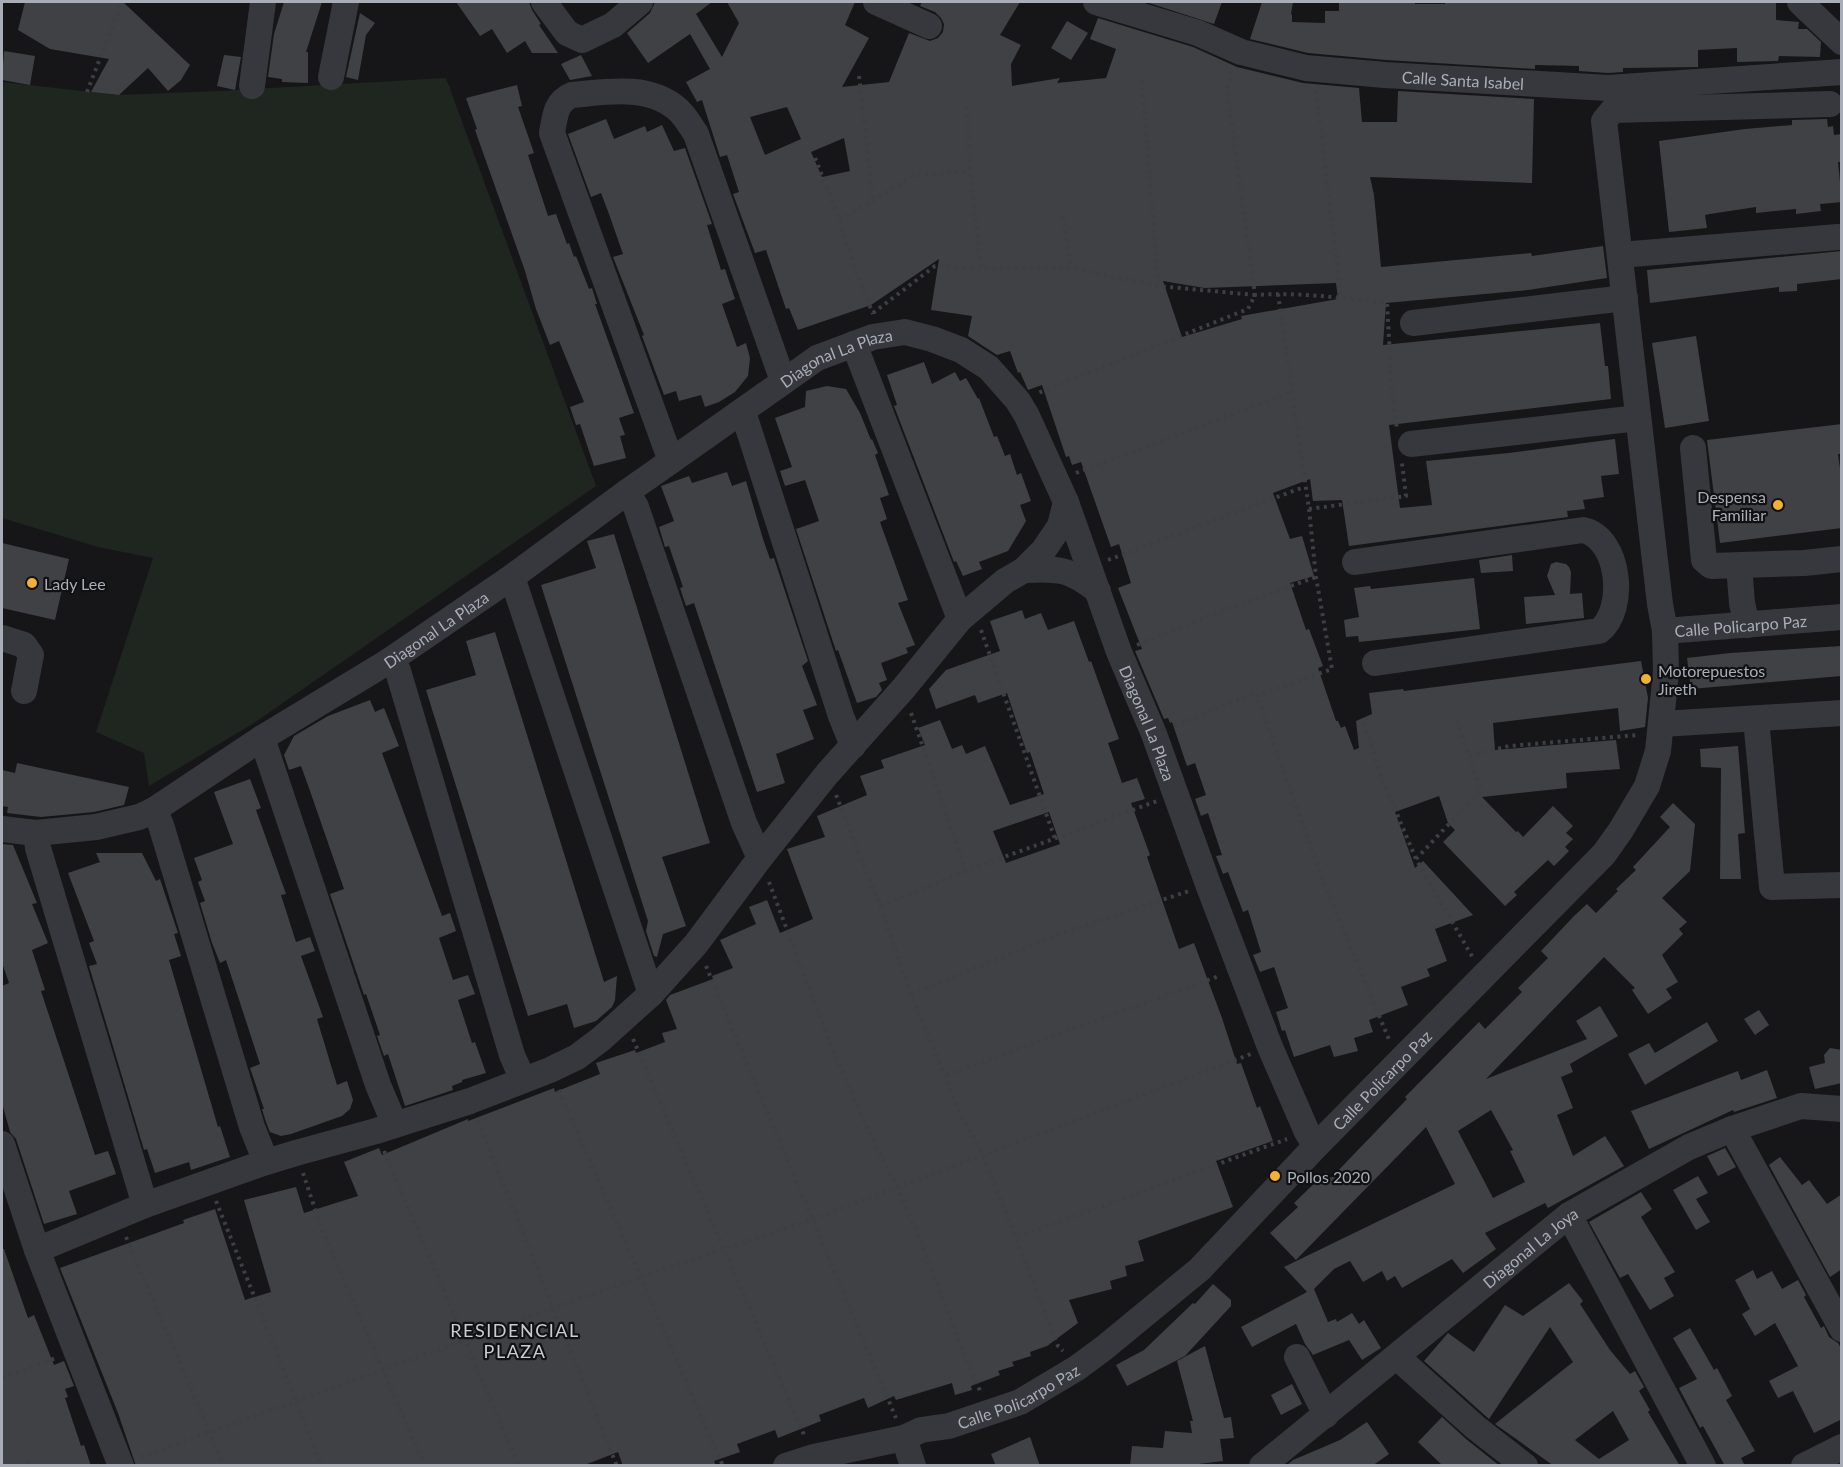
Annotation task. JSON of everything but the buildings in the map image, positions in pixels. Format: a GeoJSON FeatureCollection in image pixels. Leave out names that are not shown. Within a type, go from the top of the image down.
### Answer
{"type":"FeatureCollection","features":[{"type":"Feature","properties":{"kind":"street"},"geometry":{"type":"LineString","coordinates":[[252,86],[262,2]]}},
{"type":"Feature","properties":{"kind":"street"},"geometry":{"type":"LineString","coordinates":[[332,77],[346,2]]}},
{"type":"Feature","properties":{"kind":"street"},"geometry":{"type":"LineString","coordinates":[[544,2],[567,33],[582,40],[613,25],[640,2]]}},
{"type":"Feature","properties":{"kind":"street"},"geometry":{"type":"LineString","coordinates":[[876,2],[929,26]]}},
{"type":"Feature","properties":{"kind":"street","name":"Calle Santa Isabel"},"geometry":{"type":"LineString","coordinates":[[1096,2],[1198,33],[1241,52],[1306,68],[1608,88],[1842,72]]}},
{"type":"Feature","properties":{"kind":"street"},"geometry":{"type":"LineString","coordinates":[[1800,2],[1842,42]]}},
{"type":"Feature","properties":{"kind":"street"},"geometry":{"type":"LineString","coordinates":[[671,461],[552,133],[559,104],[566,98],[572,95],[626,91],[657,96],[677,108],[696,134],[783,381]]}},
{"type":"Feature","properties":{"kind":"street"},"geometry":{"type":"LineString","coordinates":[[1665,632],[1656,575],[1604,120],[1613,110],[1830,104]]}},
{"type":"Feature","properties":{"kind":"street"},"geometry":{"type":"LineString","coordinates":[[1620,255],[1838,237]]}},
{"type":"Feature","properties":{"kind":"street"},"geometry":{"type":"LineString","coordinates":[[1413,322],[1625,298]]}},
{"type":"Feature","properties":{"kind":"street"},"geometry":{"type":"LineString","coordinates":[[867,331],[967,614]]}},
{"type":"Feature","properties":{"kind":"street","name":"Diagonal La Plaza"},"geometry":{"type":"LineString","coordinates":[[2,829],[36,833],[96,827],[139,817],[154,810],[262,738],[389,661],[512,577],[627,492],[817,358],[867,331],[905,332],[961,350],[989,369],[1018,400],[1062,491],[1119,652],[1154,734],[1270,1047],[1312,1139]]}},
{"type":"Feature","properties":{"kind":"street"},"geometry":{"type":"LineString","coordinates":[[743,412],[853,746]]}},
{"type":"Feature","properties":{"kind":"street"},"geometry":{"type":"LineString","coordinates":[[1403,445],[1638,418]]}},
{"type":"Feature","properties":{"kind":"street"},"geometry":{"type":"LineString","coordinates":[[1693,448],[1704,560],[1711,566],[1842,559]]}},
{"type":"Feature","properties":{"kind":"street"},"geometry":{"type":"LineString","coordinates":[[37,1250],[145,1205],[266,1162],[470,1101],[550,1071],[577,1057],[625,1020],[696,944],[827,774],[967,614],[1005,581],[1024,570],[1043,551],[1060,526],[1062,491]]}},
{"type":"Feature","properties":{"kind":"street"},"geometry":{"type":"LineString","coordinates":[[627,492],[636,507],[744,823],[760,858]]}},
{"type":"Feature","properties":{"kind":"street"},"geometry":{"type":"LineString","coordinates":[[1355,562],[1584,530],[1593,532],[1601,539],[1610,554],[1615,580],[1610,619],[1606,626],[1592,634],[1375,663]]}},
{"type":"Feature","properties":{"kind":"street"},"geometry":{"type":"LineString","coordinates":[[1739,566],[1742,603],[1748,625]]}},
{"type":"Feature","properties":{"kind":"street"},"geometry":{"type":"LineString","coordinates":[[1024,570],[1062,569],[1084,580],[1098,591]]}},
{"type":"Feature","properties":{"kind":"street"},"geometry":{"type":"LineString","coordinates":[[1615,580],[1656,575]]}},
{"type":"Feature","properties":{"kind":"street"},"geometry":{"type":"LineString","coordinates":[[512,577],[651,994]]}},
{"type":"Feature","properties":{"kind":"street","name":"Calle Policarpo Paz"},"geometry":{"type":"LineString","coordinates":[[786,1466],[814,1457],[904,1438],[921,1430],[949,1426],[1020,1402],[1077,1368],[1200,1269],[1312,1139],[1397,1066],[1610,846],[1647,786],[1658,752],[1666,672],[1665,632],[1842,616]]}},
{"type":"Feature","properties":{"kind":"street"},"geometry":{"type":"LineString","coordinates":[[2,638],[24,645],[31,655],[24,691]]}},
{"type":"Feature","properties":{"kind":"street"},"geometry":{"type":"LineString","coordinates":[[389,661],[398,671],[509,1044],[523,1080]]}},
{"type":"Feature","properties":{"kind":"street"},"geometry":{"type":"LineString","coordinates":[[1662,724],[1842,713]]}},
{"type":"Feature","properties":{"kind":"street"},"geometry":{"type":"LineString","coordinates":[[1756,719],[1772,887],[1842,885]]}},
{"type":"Feature","properties":{"kind":"street"},"geometry":{"type":"LineString","coordinates":[[262,738],[378,1085],[385,1128]]}},
{"type":"Feature","properties":{"kind":"street"},"geometry":{"type":"LineString","coordinates":[[154,810],[161,825],[252,1127],[266,1162]]}},
{"type":"Feature","properties":{"kind":"street"},"geometry":{"type":"LineString","coordinates":[[36,833],[38,848],[145,1205]]}},
{"type":"Feature","properties":{"kind":"street","name":"Diagonal La Joya"},"geometry":{"type":"LineString","coordinates":[[1262,1466],[1569,1215],[1689,1147],[1732,1129],[1801,1106],[1842,1109]]}},
{"type":"Feature","properties":{"kind":"street"},"geometry":{"type":"LineString","coordinates":[[1732,1129],[1842,1329]]}},
{"type":"Feature","properties":{"kind":"street"},"geometry":{"type":"LineString","coordinates":[[2,1144],[37,1250],[121,1464]]}},
{"type":"Feature","properties":{"kind":"street"},"geometry":{"type":"LineString","coordinates":[[1569,1215],[1703,1466]]}},
{"type":"Feature","properties":{"kind":"street"},"geometry":{"type":"LineString","coordinates":[[1297,1357],[1326,1415]]}},
{"type":"Feature","properties":{"kind":"street"},"geometry":{"type":"LineString","coordinates":[[1397,1357],[1475,1427],[1525,1466]]}},
{"type":"Feature","properties":{"kind":"street"},"geometry":{"type":"LineString","coordinates":[[904,1438],[913,1466]]}},
{"type":"Feature","properties":{"kind":"street"},"geometry":{"type":"LineString","coordinates":[[1804,1466],[1842,1447]]}},
{"type":"Feature","properties":{"kind":"path"},"geometry":{"type":"LineString","coordinates":[[87,92],[122,2]]}},
{"type":"Feature","properties":{"kind":"path"},"geometry":{"type":"LineString","coordinates":[[1018,400],[1248,309],[1255,295],[1227,89],[1234,62]]}},
{"type":"Feature","properties":{"kind":"path"},"geometry":{"type":"LineString","coordinates":[[1306,68],[1314,74],[1341,297]]}},
{"type":"Feature","properties":{"kind":"path"},"geometry":{"type":"LineString","coordinates":[[858,76],[873,200]]}},
{"type":"Feature","properties":{"kind":"path"},"geometry":{"type":"LineString","coordinates":[[1142,80],[1158,286]]}},
{"type":"Feature","properties":{"kind":"path"},"geometry":{"type":"LineString","coordinates":[[967,107],[970,171],[981,269]]}},
{"type":"Feature","properties":{"kind":"path"},"geometry":{"type":"LineString","coordinates":[[815,158],[840,220],[855,270],[867,331]]}},
{"type":"Feature","properties":{"kind":"path"},"geometry":{"type":"LineString","coordinates":[[840,220],[915,175],[970,171]]}},
{"type":"Feature","properties":{"kind":"path"},"geometry":{"type":"LineString","coordinates":[[1064,216],[1071,268]]}},
{"type":"Feature","properties":{"kind":"path"},"geometry":{"type":"LineString","coordinates":[[867,331],[935,266],[981,269],[1071,268],[1158,286],[1255,295],[1278,293],[1341,297],[1387,303],[1392,392],[1403,445],[1406,496],[1309,509]]}},
{"type":"Feature","properties":{"kind":"path"},"geometry":{"type":"LineString","coordinates":[[1256,693],[1256,696],[1332,669],[1316,577],[1309,509],[1304,487],[1278,293]]}},
{"type":"Feature","properties":{"kind":"path"},"geometry":{"type":"LineString","coordinates":[[1062,491],[1292,392]]}},
{"type":"Feature","properties":{"kind":"path"},"geometry":{"type":"LineString","coordinates":[[1090,567],[1304,487]]}},
{"type":"Feature","properties":{"kind":"path"},"geometry":{"type":"LineString","coordinates":[[1119,652],[1213,614],[1316,577]]}},
{"type":"Feature","properties":{"kind":"path"},"geometry":{"type":"LineString","coordinates":[[967,614],[1055,839]]}},
{"type":"Feature","properties":{"kind":"path"},"geometry":{"type":"LineString","coordinates":[[903,688],[966,871]]}},
{"type":"Feature","properties":{"kind":"path"},"geometry":{"type":"LineString","coordinates":[[1154,734],[1256,693]]}},
{"type":"Feature","properties":{"kind":"path"},"geometry":{"type":"LineString","coordinates":[[1256,693],[1322,878],[1388,1035],[1397,1066]]}},
{"type":"Feature","properties":{"kind":"path"},"geometry":{"type":"LineString","coordinates":[[1416,859],[1481,790],[1456,720]]}},
{"type":"Feature","properties":{"kind":"path"},"geometry":{"type":"LineString","coordinates":[[1364,723],[1381,776],[1416,859],[1483,975]]}},
{"type":"Feature","properties":{"kind":"path"},"geometry":{"type":"LineString","coordinates":[[1469,756],[1509,746],[1644,735],[1662,724]]}},
{"type":"Feature","properties":{"kind":"path"},"geometry":{"type":"LineString","coordinates":[[827,774],[880,906],[911,993],[962,1115],[983,1155],[1058,1346],[1077,1368]]}},
{"type":"Feature","properties":{"kind":"path"},"geometry":{"type":"LineString","coordinates":[[880,906],[966,871],[1176,794]]}},
{"type":"Feature","properties":{"kind":"path"},"geometry":{"type":"LineString","coordinates":[[760,858],[823,1027],[857,1106],[896,1186],[990,1413]]}},
{"type":"Feature","properties":{"kind":"path"},"geometry":{"type":"LineString","coordinates":[[911,993],[1060,934],[1208,884]]}},
{"type":"Feature","properties":{"kind":"path"},"geometry":{"type":"LineString","coordinates":[[696,944],[904,1438]]}},
{"type":"Feature","properties":{"kind":"path"},"geometry":{"type":"LineString","coordinates":[[946,1075],[1240,968]]}},
{"type":"Feature","properties":{"kind":"path"},"geometry":{"type":"LineString","coordinates":[[625,1020],[814,1457]]}},
{"type":"Feature","properties":{"kind":"path"},"geometry":{"type":"LineString","coordinates":[[121,1464],[640,1277],[813,1219],[1270,1047]]}},
{"type":"Feature","properties":{"kind":"path"},"geometry":{"type":"LineString","coordinates":[[550,1071],[723,1466]]}},
{"type":"Feature","properties":{"kind":"path"},"geometry":{"type":"LineString","coordinates":[[470,1101],[617,1466]]}},
{"type":"Feature","properties":{"kind":"path"},"geometry":{"type":"LineString","coordinates":[[385,1128],[466,1341],[519,1466]]}},
{"type":"Feature","properties":{"kind":"path"},"geometry":{"type":"LineString","coordinates":[[1017,1237],[1312,1139]]}},
{"type":"Feature","properties":{"kind":"path"},"geometry":{"type":"LineString","coordinates":[[296,1153],[322,1230],[425,1466]]}},
{"type":"Feature","properties":{"kind":"path"},"geometry":{"type":"LineString","coordinates":[[209,1183],[322,1466]]}},
{"type":"Feature","properties":{"kind":"path"},"geometry":{"type":"LineString","coordinates":[[118,1217],[224,1466]]}},
{"type":"Feature","properties":{"kind":"path"},"geometry":{"type":"LineString","coordinates":[[2,1378],[76,1351]]}},
{"type":"Feature","properties":{"kind":"path"},"geometry":{"type":"LineString","coordinates":[[20,1466],[33,1461]]}},
{"type":"Feature","properties":{"kind":"shaded area"},"geometry":{"type":"Polygon","coordinates":[[[446,78],[596,486],[254,723],[149,786],[144,753],[96,732],[153,558],[98,547],[2,518],[2,82],[118,95],[446,78]]]}},
{"type":"Feature","properties":{"kind":"place","name":"Despensa Familiar"},"geometry":{"type":"Point","coordinates":[1778,505]}},
{"type":"Feature","properties":{"kind":"place","name":"Lady Lee"},"geometry":{"type":"Point","coordinates":[32,583]}},
{"type":"Feature","properties":{"kind":"place","name":"Motorepuestos Jireth"},"geometry":{"type":"Point","coordinates":[1646,679]}},
{"type":"Feature","properties":{"kind":"place","name":"Pollos 2020"},"geometry":{"type":"Point","coordinates":[1275,1176]}},
{"type":"Feature","properties":{"kind":"district","name":"RESIDENCIAL PLAZA"},"geometry":{"type":"Point","coordinates":[515,1340]}}]}
